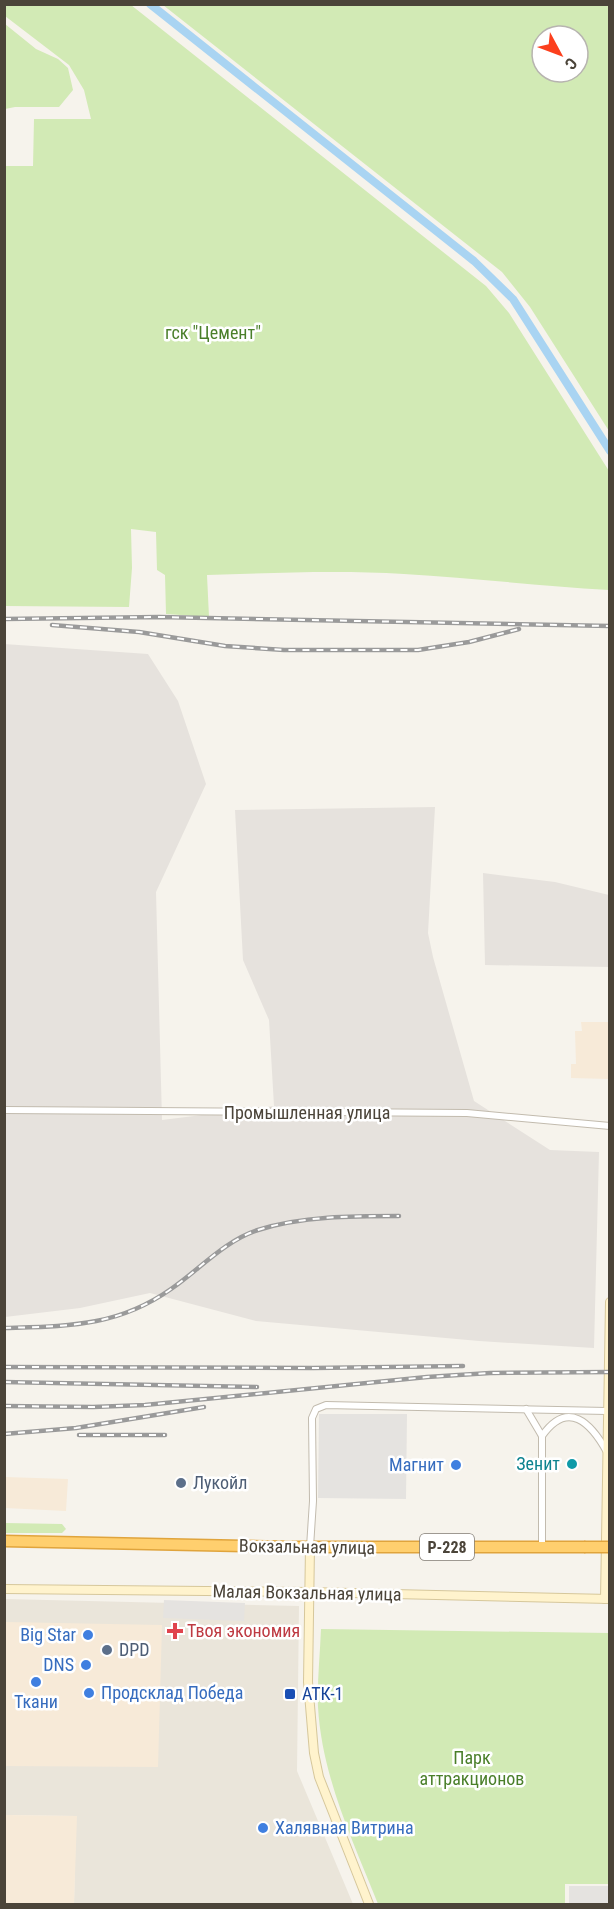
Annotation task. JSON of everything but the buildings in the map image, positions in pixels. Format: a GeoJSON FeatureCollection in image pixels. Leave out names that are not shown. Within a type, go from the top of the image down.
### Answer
{"type":"FeatureCollection","features":[{"type":"Feature","properties":{"kind":"highway","name":"Вокзальная улица"},"geometry":{"type":"LineString","coordinates":[[4,1541],[310,1547],[609,1547]]}},
{"type":"Feature","properties":{"kind":"main road"},"geometry":{"type":"LineString","coordinates":[[607,1599],[609,1302]]}},
{"type":"Feature","properties":{"kind":"main road"},"geometry":{"type":"LineString","coordinates":[[310,1547],[309,1709],[314,1753],[319,1777],[369,1905]]}},
{"type":"Feature","properties":{"kind":"main road","name":"Малая Вокзальная улица"},"geometry":{"type":"LineString","coordinates":[[4,1589],[309,1592],[607,1599]]}},
{"type":"Feature","properties":{"kind":"street","name":"Промышленная улица"},"geometry":{"type":"LineString","coordinates":[[4,1110],[467,1113],[609,1126]]}},
{"type":"Feature","properties":{"kind":"street"},"geometry":{"type":"LineString","coordinates":[[310,1547],[313,1501],[312,1418],[316,1409],[326,1405],[607,1411]]}},
{"type":"Feature","properties":{"kind":"street"},"geometry":{"type":"LineString","coordinates":[[526,1409],[542,1436],[542,1547]]}},
{"type":"Feature","properties":{"kind":"street"},"geometry":{"type":"LineString","coordinates":[[542,1436],[550,1425],[561,1418],[573,1417],[587,1423],[596,1432],[607,1452]]}},
{"type":"Feature","properties":{"kind":"shaded area"},"geometry":{"type":"Polygon","coordinates":[[[4,644],[148,654],[178,701],[206,784],[156,892],[162,1120],[274,1106],[269,1020],[243,960],[235,810],[435,807],[428,933],[474,1101],[550,1150],[599,1152],[594,1348],[479,1341],[256,1321],[150,1293],[80,1308],[5,1317],[4,644]]]}},
{"type":"Feature","properties":{"kind":"shaded area"},"geometry":{"type":"Polygon","coordinates":[[[483,873],[555,882],[609,895],[609,967],[485,965],[483,873]]]}},
{"type":"Feature","properties":{"kind":"shaded area"},"geometry":{"type":"Polygon","coordinates":[[[581,1022],[609,1022],[609,1079],[571,1078],[571,1064],[576,1064],[575,1031],[582,1031],[581,1022]]]}},
{"type":"Feature","properties":{"kind":"shaded area"},"geometry":{"type":"Polygon","coordinates":[[[319,1414],[407,1414],[406,1499],[318,1498],[319,1414]]]}},
{"type":"Feature","properties":{"kind":"shaded area"},"geometry":{"type":"Polygon","coordinates":[[[5,1477],[68,1479],[66,1511],[5,1508],[5,1477]]]}},
{"type":"Feature","properties":{"kind":"shaded area"},"geometry":{"type":"Polygon","coordinates":[[[5,1599],[299,1606],[297,1771],[353,1904],[74,1904],[76,1816],[5,1815],[5,1599]]]}},
{"type":"Feature","properties":{"kind":"shaded area"},"geometry":{"type":"Polygon","coordinates":[[[164,1600],[245,1603],[244,1621],[163,1618],[164,1600]]]}},
{"type":"Feature","properties":{"kind":"shaded area"},"geometry":{"type":"Polygon","coordinates":[[[5,1622],[162,1625],[158,1767],[5,1766],[5,1622]]]}},
{"type":"Feature","properties":{"kind":"shaded area"},"geometry":{"type":"Polygon","coordinates":[[[5,1815],[77,1816],[74,1904],[5,1904],[5,1815]]]}},
{"type":"Feature","properties":{"kind":"shaded area"},"geometry":{"type":"Polygon","coordinates":[[[569,1886],[609,1886],[609,1904],[569,1904],[569,1886]]]}},
{"type":"Feature","properties":{"kind":"green space","name":"гск \"Цемент\""},"geometry":{"type":"Polygon","coordinates":[[[5,4],[131,5],[486,286],[509,313],[609,471],[609,590],[379,573],[305,572],[207,575],[209,617],[166,614],[165,575],[157,570],[156,532],[131,529],[132,568],[129,607],[5,606],[5,166],[33,166],[34,119],[91,119],[84,90],[69,65],[5,16],[5,4]]]}},
{"type":"Feature","properties":{"kind":"green space"},"geometry":{"type":"Polygon","coordinates":[[[163,5],[609,5],[609,431],[530,307],[502,272],[163,5]]]}},
{"type":"Feature","properties":{"kind":"green space"},"geometry":{"type":"Polygon","coordinates":[[[5,24],[36,49],[58,59],[68,68],[73,90],[59,107],[5,109],[5,24]]]}},
{"type":"Feature","properties":{"kind":"green space"},"geometry":{"type":"Polygon","coordinates":[[[5,1523],[62,1524],[66,1529],[62,1533],[5,1533],[5,1523]]]}},
{"type":"Feature","properties":{"kind":"green space","name":"Парк аттракционов"},"geometry":{"type":"Polygon","coordinates":[[[321,1629],[609,1633],[609,1884],[565,1884],[565,1904],[378,1904],[340,1808],[326,1758],[318,1707],[321,1629]]]}},
{"type":"Feature","properties":{"kind":"waterway"},"geometry":{"type":"LineString","coordinates":[[150,4],[474,261],[513,299],[610,451]]}},
{"type":"Feature","properties":{"kind":"railway"},"geometry":{"type":"LineString","coordinates":[[4,619],[159,617],[610,626]]}},
{"type":"Feature","properties":{"kind":"railway"},"geometry":{"type":"LineString","coordinates":[[52,625],[139,632],[225,646],[284,650],[418,650],[469,642],[519,629]]}},
{"type":"Feature","properties":{"kind":"railway"},"geometry":{"type":"LineString","coordinates":[[4,1328],[71,1325],[111,1318],[131,1311],[171,1289],[234,1241],[275,1225],[310,1219],[399,1216]]}},
{"type":"Feature","properties":{"kind":"railway"},"geometry":{"type":"LineString","coordinates":[[4,1367],[463,1366]]}},
{"type":"Feature","properties":{"kind":"railway"},"geometry":{"type":"LineString","coordinates":[[4,1406],[145,1405],[427,1377],[490,1373],[610,1372]]}},
{"type":"Feature","properties":{"kind":"railway"},"geometry":{"type":"LineString","coordinates":[[4,1382],[257,1387]]}},
{"type":"Feature","properties":{"kind":"railway"},"geometry":{"type":"LineString","coordinates":[[4,1434],[76,1428],[204,1407]]}},
{"type":"Feature","properties":{"kind":"railway"},"geometry":{"type":"LineString","coordinates":[[79,1435],[165,1435]]}},
{"type":"Feature","properties":{"kind":"place","name":"Зенит"},"geometry":{"type":"Point","coordinates":[572,1464]}},
{"type":"Feature","properties":{"kind":"place","name":"Магнит"},"geometry":{"type":"Point","coordinates":[456,1465]}},
{"type":"Feature","properties":{"kind":"place","name":"Лукойл"},"geometry":{"type":"Point","coordinates":[181,1483]}},
{"type":"Feature","properties":{"kind":"place","name":"Твоя экономия"},"geometry":{"type":"Point","coordinates":[175,1631]}},
{"type":"Feature","properties":{"kind":"place","name":"Big Star"},"geometry":{"type":"Point","coordinates":[88,1635]}},
{"type":"Feature","properties":{"kind":"place","name":"DPD"},"geometry":{"type":"Point","coordinates":[107,1650]}},
{"type":"Feature","properties":{"kind":"place","name":"DNS"},"geometry":{"type":"Point","coordinates":[86,1665]}},
{"type":"Feature","properties":{"kind":"place","name":"Ткани"},"geometry":{"type":"Point","coordinates":[36,1682]}},
{"type":"Feature","properties":{"kind":"place","name":"Продсклад Победа"},"geometry":{"type":"Point","coordinates":[89,1693]}},
{"type":"Feature","properties":{"kind":"place","name":"АТК-1"},"geometry":{"type":"Point","coordinates":[290,1694]}},
{"type":"Feature","properties":{"kind":"place","name":"Халявная Витрина"},"geometry":{"type":"Point","coordinates":[263,1828]}}]}
